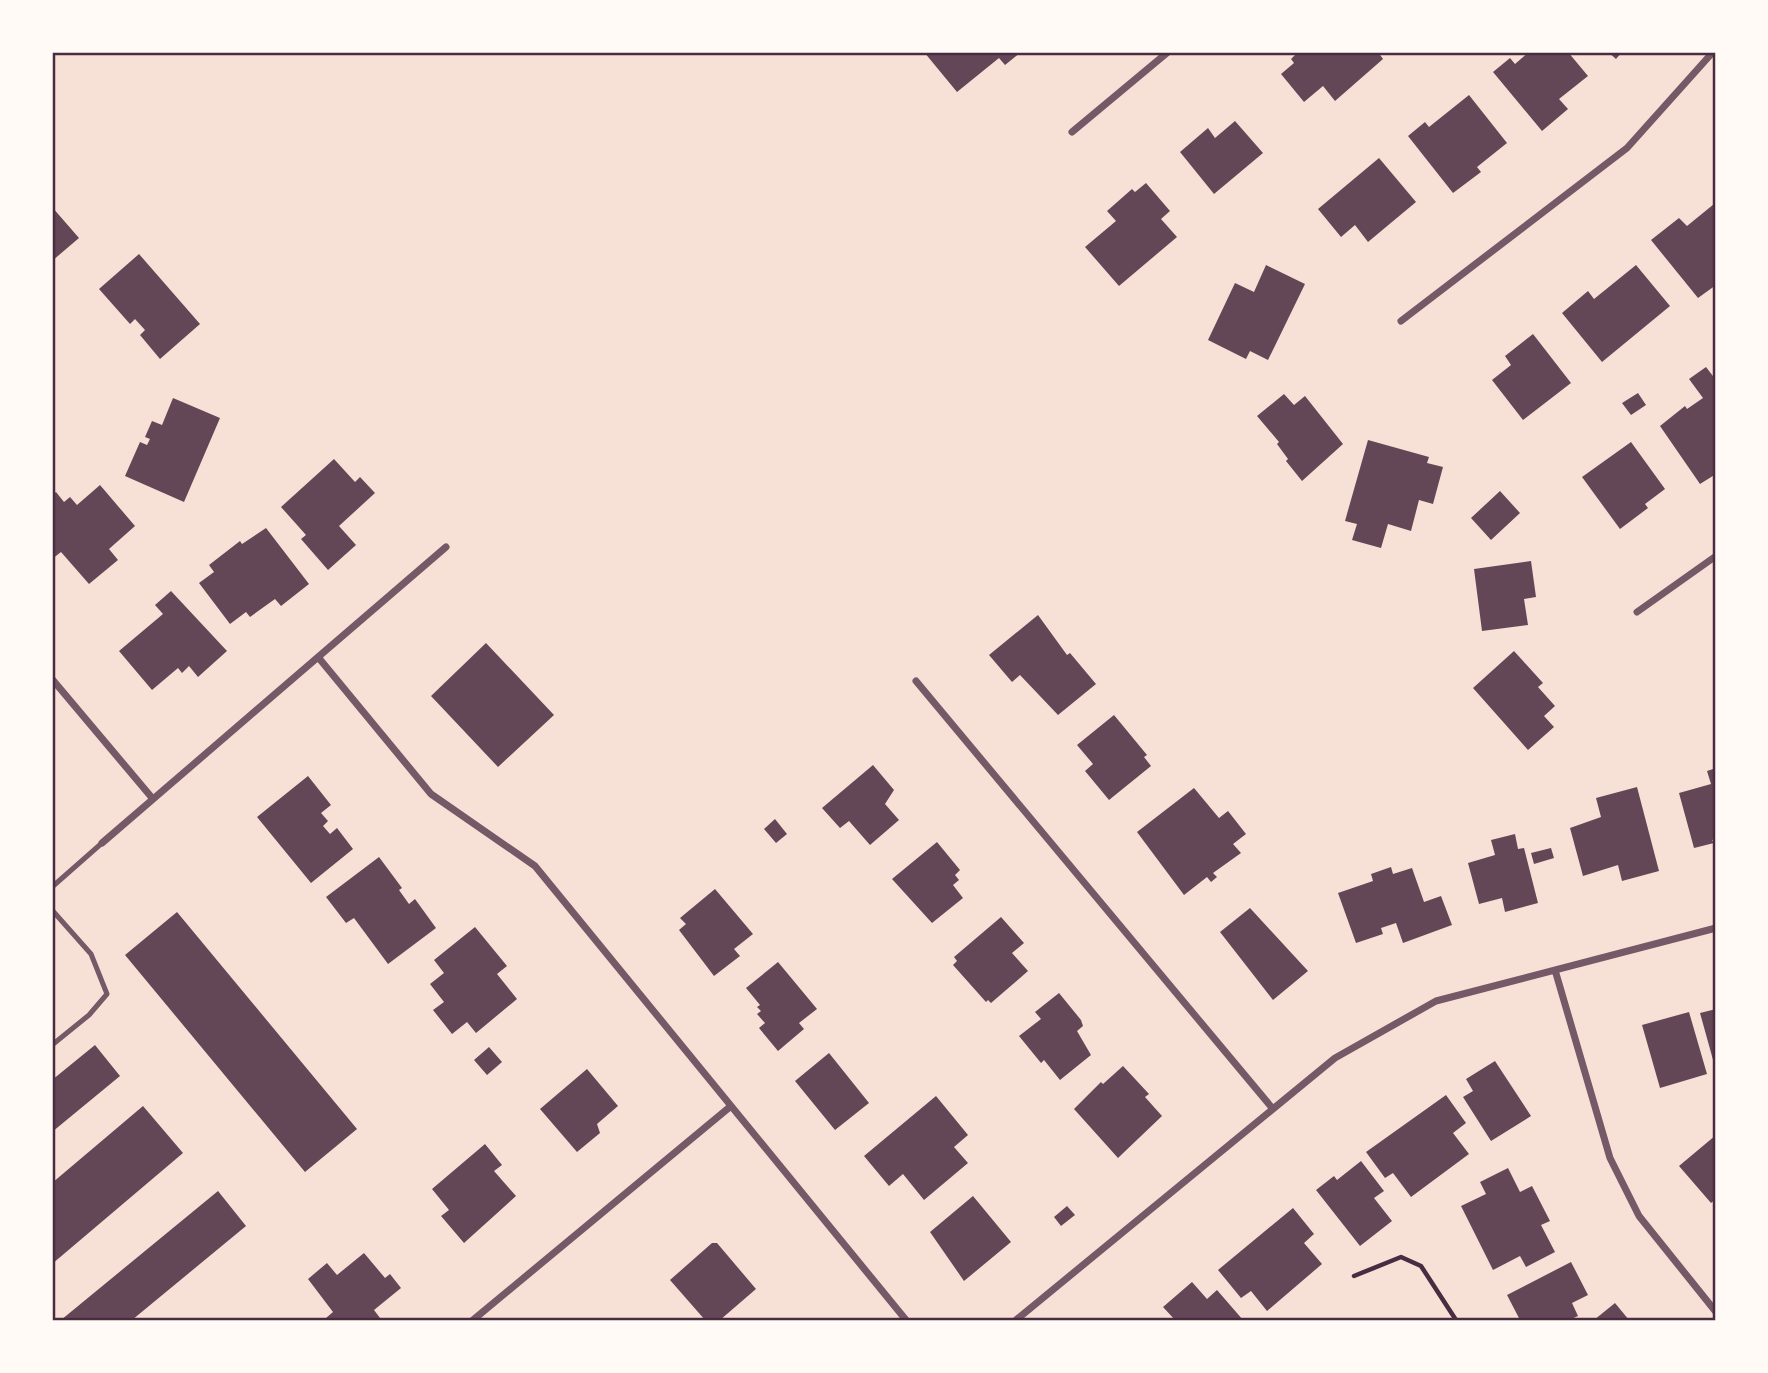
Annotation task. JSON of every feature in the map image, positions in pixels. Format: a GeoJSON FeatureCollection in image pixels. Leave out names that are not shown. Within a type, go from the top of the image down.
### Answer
{"type":"FeatureCollection","features":[{"type":"Feature","properties":{"kind":"street"},"geometry":{"type":"LineString","coordinates":[[1072,132],[1168,52]]}},
{"type":"Feature","properties":{"kind":"street"},"geometry":{"type":"LineString","coordinates":[[1401,321],[1627,148],[1713,52]]}},
{"type":"Feature","properties":{"kind":"street"},"geometry":{"type":"LineString","coordinates":[[102,843],[446,547]]}},
{"type":"Feature","properties":{"kind":"street"},"geometry":{"type":"LineString","coordinates":[[1637,612],[1716,556]]}},
{"type":"Feature","properties":{"kind":"street"},"geometry":{"type":"LineString","coordinates":[[318,657],[431,794],[535,866],[906,1321]]}},
{"type":"Feature","properties":{"kind":"street"},"geometry":{"type":"LineString","coordinates":[[52,679],[153,799]]}},
{"type":"Feature","properties":{"kind":"street"},"geometry":{"type":"LineString","coordinates":[[916,681],[1273,1109]]}},
{"type":"Feature","properties":{"kind":"street"},"geometry":{"type":"LineString","coordinates":[[1016,1321],[1335,1058],[1436,1001],[1716,928]]}},
{"type":"Feature","properties":{"kind":"street"},"geometry":{"type":"LineString","coordinates":[[1555,970],[1610,1158],[1639,1216],[1716,1311]]}},
{"type":"Feature","properties":{"kind":"street"},"geometry":{"type":"LineString","coordinates":[[473,1321],[731,1106]]}},
{"type":"Feature","properties":{"kind":"lane"},"geometry":{"type":"LineString","coordinates":[[52,887],[102,843]]}},
{"type":"Feature","properties":{"kind":"lane"},"geometry":{"type":"LineString","coordinates":[[52,910],[92,954],[107,994],[89,1015],[52,1045]]}},
{"type":"Feature","properties":{"kind":"path"},"geometry":{"type":"LineString","coordinates":[[1354,1276],[1401,1257],[1421,1266],[1456,1321]]}},
{"type":"Feature","properties":{"kind":"building"},"geometry":{"type":"Polygon","coordinates":[[[924,52],[1021,52],[1005,65],[999,58],[957,92],[924,52]]]}},
{"type":"Feature","properties":{"kind":"building"},"geometry":{"type":"Polygon","coordinates":[[[1298,52],[1378,52],[1383,59],[1335,101],[1323,86],[1304,102],[1281,74],[1294,63],[1291,59],[1298,52]]]}},
{"type":"Feature","properties":{"kind":"building"},"geometry":{"type":"Polygon","coordinates":[[[1529,52],[1568,52],[1588,76],[1559,99],[1568,109],[1542,131],[1493,72],[1510,58],[1515,64],[1529,52]]]}},
{"type":"Feature","properties":{"kind":"building"},"geometry":{"type":"Polygon","coordinates":[[[1608,52],[1622,52],[1616,59],[1608,52]]]}},
{"type":"Feature","properties":{"kind":"building"},"geometry":{"type":"Polygon","coordinates":[[[1469,95],[1507,143],[1477,167],[1481,172],[1453,193],[1408,136],[1425,122],[1429,127],[1469,95]]]}},
{"type":"Feature","properties":{"kind":"building"},"geometry":{"type":"Polygon","coordinates":[[[1235,121],[1263,153],[1214,194],[1180,152],[1208,128],[1215,138],[1235,121]]]}},
{"type":"Feature","properties":{"kind":"building"},"geometry":{"type":"Polygon","coordinates":[[[1379,158],[1416,202],[1368,242],[1355,225],[1341,237],[1318,209],[1379,158]]]}},
{"type":"Feature","properties":{"kind":"building"},"geometry":{"type":"Polygon","coordinates":[[[1146,183],[1170,211],[1161,219],[1177,237],[1119,286],[1085,247],[1116,221],[1107,211],[1132,189],[1135,192],[1146,183]]]}},
{"type":"Feature","properties":{"kind":"building"},"geometry":{"type":"Polygon","coordinates":[[[1714,204],[1716,285],[1698,298],[1651,240],[1679,218],[1687,226],[1714,204]]]}},
{"type":"Feature","properties":{"kind":"building"},"geometry":{"type":"Polygon","coordinates":[[[52,207],[79,238],[52,261],[52,207]]]}},
{"type":"Feature","properties":{"kind":"building"},"geometry":{"type":"Polygon","coordinates":[[[139,254],[200,324],[160,359],[140,335],[145,330],[135,319],[130,324],[99,289],[139,254]]]}},
{"type":"Feature","properties":{"kind":"building"},"geometry":{"type":"Polygon","coordinates":[[[1266,265],[1305,284],[1268,360],[1250,351],[1246,359],[1208,340],[1235,283],[1254,292],[1266,265]]]}},
{"type":"Feature","properties":{"kind":"building"},"geometry":{"type":"Polygon","coordinates":[[[1636,265],[1670,306],[1602,362],[1562,313],[1588,291],[1594,299],[1636,265]]]}},
{"type":"Feature","properties":{"kind":"building"},"geometry":{"type":"Polygon","coordinates":[[[1533,334],[1571,383],[1523,420],[1492,380],[1511,365],[1505,356],[1533,334]]]}},
{"type":"Feature","properties":{"kind":"building"},"geometry":{"type":"Polygon","coordinates":[[[1706,367],[1716,380],[1716,474],[1700,484],[1660,426],[1685,406],[1687,409],[1703,398],[1689,379],[1706,367]]]}},
{"type":"Feature","properties":{"kind":"building"},"geometry":{"type":"Polygon","coordinates":[[[1638,393],[1646,405],[1631,415],[1622,403],[1638,393]]]}},
{"type":"Feature","properties":{"kind":"building"},"geometry":{"type":"Polygon","coordinates":[[[1284,394],[1294,405],[1305,396],[1343,444],[1302,481],[1286,461],[1288,459],[1277,444],[1279,442],[1257,416],[1284,394]]]}},
{"type":"Feature","properties":{"kind":"building"},"geometry":{"type":"Polygon","coordinates":[[[173,398],[220,418],[184,502],[125,476],[140,442],[147,445],[150,439],[145,437],[152,421],[162,425],[173,398]]]}},
{"type":"Feature","properties":{"kind":"building"},"geometry":{"type":"Polygon","coordinates":[[[1368,440],[1429,457],[1427,463],[1443,467],[1433,504],[1419,500],[1411,531],[1388,524],[1381,548],[1352,540],[1357,524],[1345,521],[1368,440]]]}},
{"type":"Feature","properties":{"kind":"building"},"geometry":{"type":"Polygon","coordinates":[[[1631,442],[1665,489],[1645,504],[1648,508],[1620,529],[1582,477],[1631,442]]]}},
{"type":"Feature","properties":{"kind":"building"},"geometry":{"type":"Polygon","coordinates":[[[334,459],[355,482],[360,477],[375,493],[339,526],[356,545],[328,570],[301,539],[306,535],[281,507],[334,459]]]}},
{"type":"Feature","properties":{"kind":"building"},"geometry":{"type":"Polygon","coordinates":[[[100,485],[135,526],[109,549],[118,560],[89,584],[61,552],[52,559],[52,495],[56,492],[64,502],[70,497],[77,505],[100,485]]]}},
{"type":"Feature","properties":{"kind":"building"},"geometry":{"type":"Polygon","coordinates":[[[1500,491],[1520,513],[1491,540],[1471,518],[1500,491]]]}},
{"type":"Feature","properties":{"kind":"building"},"geometry":{"type":"Polygon","coordinates":[[[266,528],[309,584],[281,606],[275,599],[250,617],[246,612],[230,624],[199,583],[214,572],[209,565],[240,541],[242,544],[266,528]]]}},
{"type":"Feature","properties":{"kind":"building"},"geometry":{"type":"Polygon","coordinates":[[[1531,561],[1536,597],[1524,599],[1528,625],[1482,631],[1474,569],[1531,561]]]}},
{"type":"Feature","properties":{"kind":"building"},"geometry":{"type":"Polygon","coordinates":[[[171,591],[227,651],[198,677],[189,666],[182,673],[178,668],[152,690],[119,651],[163,614],[155,605],[171,591]]]}},
{"type":"Feature","properties":{"kind":"building"},"geometry":{"type":"Polygon","coordinates":[[[1038,615],[1067,655],[1070,653],[1096,684],[1058,715],[1020,675],[1012,682],[989,655],[1038,615]]]}},
{"type":"Feature","properties":{"kind":"building"},"geometry":{"type":"Polygon","coordinates":[[[486,643],[554,715],[498,767],[431,696],[486,643]]]}},
{"type":"Feature","properties":{"kind":"building"},"geometry":{"type":"Polygon","coordinates":[[[1514,651],[1543,683],[1538,687],[1555,706],[1544,716],[1554,727],[1528,750],[1473,688],[1514,651]]]}},
{"type":"Feature","properties":{"kind":"building"},"geometry":{"type":"Polygon","coordinates":[[[1114,715],[1147,755],[1144,757],[1151,766],[1109,800],[1085,771],[1093,764],[1077,745],[1114,715]]]}},
{"type":"Feature","properties":{"kind":"building"},"geometry":{"type":"Polygon","coordinates":[[[873,765],[894,790],[885,804],[899,820],[870,845],[849,821],[840,828],[822,808],[873,765]]]}},
{"type":"Feature","properties":{"kind":"building"},"geometry":{"type":"Polygon","coordinates":[[[1716,768],[1716,839],[1712,840],[1714,843],[1694,848],[1679,793],[1711,784],[1707,771],[1716,768]]]}},
{"type":"Feature","properties":{"kind":"building"},"geometry":{"type":"Polygon","coordinates":[[[308,776],[331,805],[321,813],[328,821],[323,826],[330,834],[337,828],[353,849],[311,883],[257,817],[308,776]]]}},
{"type":"Feature","properties":{"kind":"building"},"geometry":{"type":"Polygon","coordinates":[[[1637,787],[1659,871],[1622,881],[1618,865],[1583,876],[1570,828],[1601,817],[1596,798],[1637,787]]]}},
{"type":"Feature","properties":{"kind":"building"},"geometry":{"type":"Polygon","coordinates":[[[1194,788],[1219,818],[1228,811],[1246,834],[1233,844],[1241,853],[1213,873],[1217,877],[1211,882],[1207,877],[1184,895],[1137,832],[1194,788]]]}},
{"type":"Feature","properties":{"kind":"building"},"geometry":{"type":"Polygon","coordinates":[[[775,819],[787,834],[776,843],[764,829],[775,819]]]}},
{"type":"Feature","properties":{"kind":"building"},"geometry":{"type":"Polygon","coordinates":[[[1515,834],[1518,849],[1524,848],[1538,903],[1505,912],[1502,898],[1479,904],[1468,863],[1495,855],[1491,840],[1515,834]]]}},
{"type":"Feature","properties":{"kind":"building"},"geometry":{"type":"Polygon","coordinates":[[[937,842],[960,870],[955,875],[959,880],[953,885],[963,898],[932,923],[892,879],[937,842]]]}},
{"type":"Feature","properties":{"kind":"building"},"geometry":{"type":"Polygon","coordinates":[[[1551,848],[1554,858],[1534,864],[1531,853],[1551,848]]]}},
{"type":"Feature","properties":{"kind":"building"},"geometry":{"type":"Polygon","coordinates":[[[379,857],[402,888],[399,890],[409,904],[415,899],[436,928],[388,964],[354,918],[346,923],[326,897],[379,857]]]}},
{"type":"Feature","properties":{"kind":"building"},"geometry":{"type":"Polygon","coordinates":[[[1391,867],[1393,874],[1412,868],[1424,902],[1441,896],[1452,925],[1403,943],[1396,923],[1381,928],[1383,934],[1356,943],[1338,893],[1373,881],[1371,874],[1391,867]]]}},
{"type":"Feature","properties":{"kind":"building"},"geometry":{"type":"Polygon","coordinates":[[[715,889],[753,934],[734,949],[740,956],[714,976],[679,930],[686,924],[680,918],[715,889]]]}},
{"type":"Feature","properties":{"kind":"building"},"geometry":{"type":"Polygon","coordinates":[[[1250,908],[1308,971],[1273,1000],[1220,932],[1250,908]]]}},
{"type":"Feature","properties":{"kind":"building"},"geometry":{"type":"Polygon","coordinates":[[[177,912],[357,1129],[305,1172],[125,955],[177,912]]]}},
{"type":"Feature","properties":{"kind":"building"},"geometry":{"type":"Polygon","coordinates":[[[1001,917],[1024,943],[1012,953],[1028,971],[991,1003],[988,1000],[986,1002],[953,965],[957,961],[954,957],[1001,917]]]}},
{"type":"Feature","properties":{"kind":"building"},"geometry":{"type":"Polygon","coordinates":[[[475,927],[507,966],[497,974],[517,999],[476,1033],[467,1022],[452,1034],[433,1010],[444,1002],[430,984],[444,973],[434,960],[475,927]]]}},
{"type":"Feature","properties":{"kind":"building"},"geometry":{"type":"Polygon","coordinates":[[[778,962],[817,1009],[799,1023],[804,1029],[778,1051],[759,1028],[765,1023],[757,1014],[761,1011],[757,1007],[760,1005],[746,988],[778,962]]]}},
{"type":"Feature","properties":{"kind":"building"},"geometry":{"type":"Polygon","coordinates":[[[1059,993],[1081,1020],[1083,1026],[1077,1031],[1091,1055],[1060,1080],[1044,1060],[1041,1063],[1019,1036],[1041,1019],[1035,1012],[1059,993]]]}},
{"type":"Feature","properties":{"kind":"building"},"geometry":{"type":"Polygon","coordinates":[[[1716,1009],[1716,1067],[1715,1067],[1700,1013],[1716,1009]]]}},
{"type":"Feature","properties":{"kind":"building"},"geometry":{"type":"Polygon","coordinates":[[[1689,1012],[1707,1074],[1660,1088],[1642,1025],[1689,1012]]]}},
{"type":"Feature","properties":{"kind":"building"},"geometry":{"type":"Polygon","coordinates":[[[95,1045],[120,1076],[52,1132],[52,1080],[95,1045]]]}},
{"type":"Feature","properties":{"kind":"building"},"geometry":{"type":"Polygon","coordinates":[[[489,1047],[502,1062],[487,1075],[474,1060],[489,1047]]]}},
{"type":"Feature","properties":{"kind":"building"},"geometry":{"type":"Polygon","coordinates":[[[829,1053],[869,1103],[835,1130],[795,1081],[829,1053]]]}},
{"type":"Feature","properties":{"kind":"building"},"geometry":{"type":"Polygon","coordinates":[[[1495,1061],[1531,1116],[1491,1141],[1463,1097],[1473,1091],[1466,1079],[1495,1061]]]}},
{"type":"Feature","properties":{"kind":"building"},"geometry":{"type":"Polygon","coordinates":[[[1123,1066],[1149,1094],[1145,1097],[1162,1116],[1118,1158],[1074,1109],[1101,1082],[1103,1084],[1123,1066]]]}},
{"type":"Feature","properties":{"kind":"building"},"geometry":{"type":"Polygon","coordinates":[[[587,1069],[618,1106],[597,1124],[600,1133],[577,1152],[540,1109],[587,1069]]]}},
{"type":"Feature","properties":{"kind":"building"},"geometry":{"type":"Polygon","coordinates":[[[1446,1095],[1466,1123],[1453,1133],[1469,1154],[1411,1197],[1393,1173],[1385,1178],[1366,1152],[1446,1095]]]}},
{"type":"Feature","properties":{"kind":"building"},"geometry":{"type":"Polygon","coordinates":[[[936,1096],[968,1135],[954,1147],[968,1163],[924,1200],[903,1174],[889,1186],[864,1156],[936,1096]]]}},
{"type":"Feature","properties":{"kind":"building"},"geometry":{"type":"Polygon","coordinates":[[[143,1106],[183,1153],[52,1264],[52,1183],[143,1106]]]}},
{"type":"Feature","properties":{"kind":"building"},"geometry":{"type":"Polygon","coordinates":[[[1716,1135],[1716,1199],[1711,1203],[1679,1166],[1716,1135]]]}},
{"type":"Feature","properties":{"kind":"building"},"geometry":{"type":"Polygon","coordinates":[[[485,1144],[502,1165],[494,1171],[516,1196],[464,1243],[441,1216],[449,1210],[432,1189],[485,1144]]]}},
{"type":"Feature","properties":{"kind":"building"},"geometry":{"type":"Polygon","coordinates":[[[1361,1161],[1384,1191],[1374,1198],[1392,1221],[1360,1246],[1316,1190],[1334,1176],[1337,1180],[1361,1161]]]}},
{"type":"Feature","properties":{"kind":"building"},"geometry":{"type":"Polygon","coordinates":[[[1508,1168],[1520,1192],[1532,1186],[1550,1221],[1541,1225],[1555,1252],[1526,1267],[1520,1256],[1493,1270],[1461,1206],[1486,1194],[1480,1182],[1508,1168]]]}},
{"type":"Feature","properties":{"kind":"building"},"geometry":{"type":"Polygon","coordinates":[[[218,1191],[246,1226],[132,1320],[61,1320],[218,1191]]]}},
{"type":"Feature","properties":{"kind":"building"},"geometry":{"type":"Polygon","coordinates":[[[973,1196],[1011,1242],[964,1281],[930,1232],[973,1196]]]}},
{"type":"Feature","properties":{"kind":"building"},"geometry":{"type":"Polygon","coordinates":[[[1067,1206],[1075,1215],[1061,1226],[1054,1217],[1067,1206]]]}},
{"type":"Feature","properties":{"kind":"building"},"geometry":{"type":"Polygon","coordinates":[[[1293,1208],[1314,1234],[1304,1243],[1322,1264],[1267,1311],[1251,1291],[1241,1298],[1218,1270],[1293,1208]]]}},
{"type":"Feature","properties":{"kind":"building"},"geometry":{"type":"Polygon","coordinates":[[[712,1243],[717,1243],[756,1289],[720,1320],[705,1320],[670,1280],[712,1243]]]}},
{"type":"Feature","properties":{"kind":"building"},"geometry":{"type":"Polygon","coordinates":[[[364,1253],[385,1278],[390,1274],[401,1288],[374,1310],[380,1318],[377,1320],[328,1320],[326,1318],[333,1312],[308,1279],[327,1263],[337,1275],[364,1253]]]}},
{"type":"Feature","properties":{"kind":"building"},"geometry":{"type":"Polygon","coordinates":[[[1571,1262],[1588,1295],[1572,1303],[1578,1316],[1569,1320],[1520,1320],[1507,1295],[1571,1262]]]}},
{"type":"Feature","properties":{"kind":"building"},"geometry":{"type":"Polygon","coordinates":[[[1192,1282],[1207,1299],[1217,1290],[1243,1320],[1175,1320],[1163,1307],[1192,1282]]]}},
{"type":"Feature","properties":{"kind":"building"},"geometry":{"type":"Polygon","coordinates":[[[1615,1303],[1629,1320],[1594,1320],[1615,1303]]]}}]}
